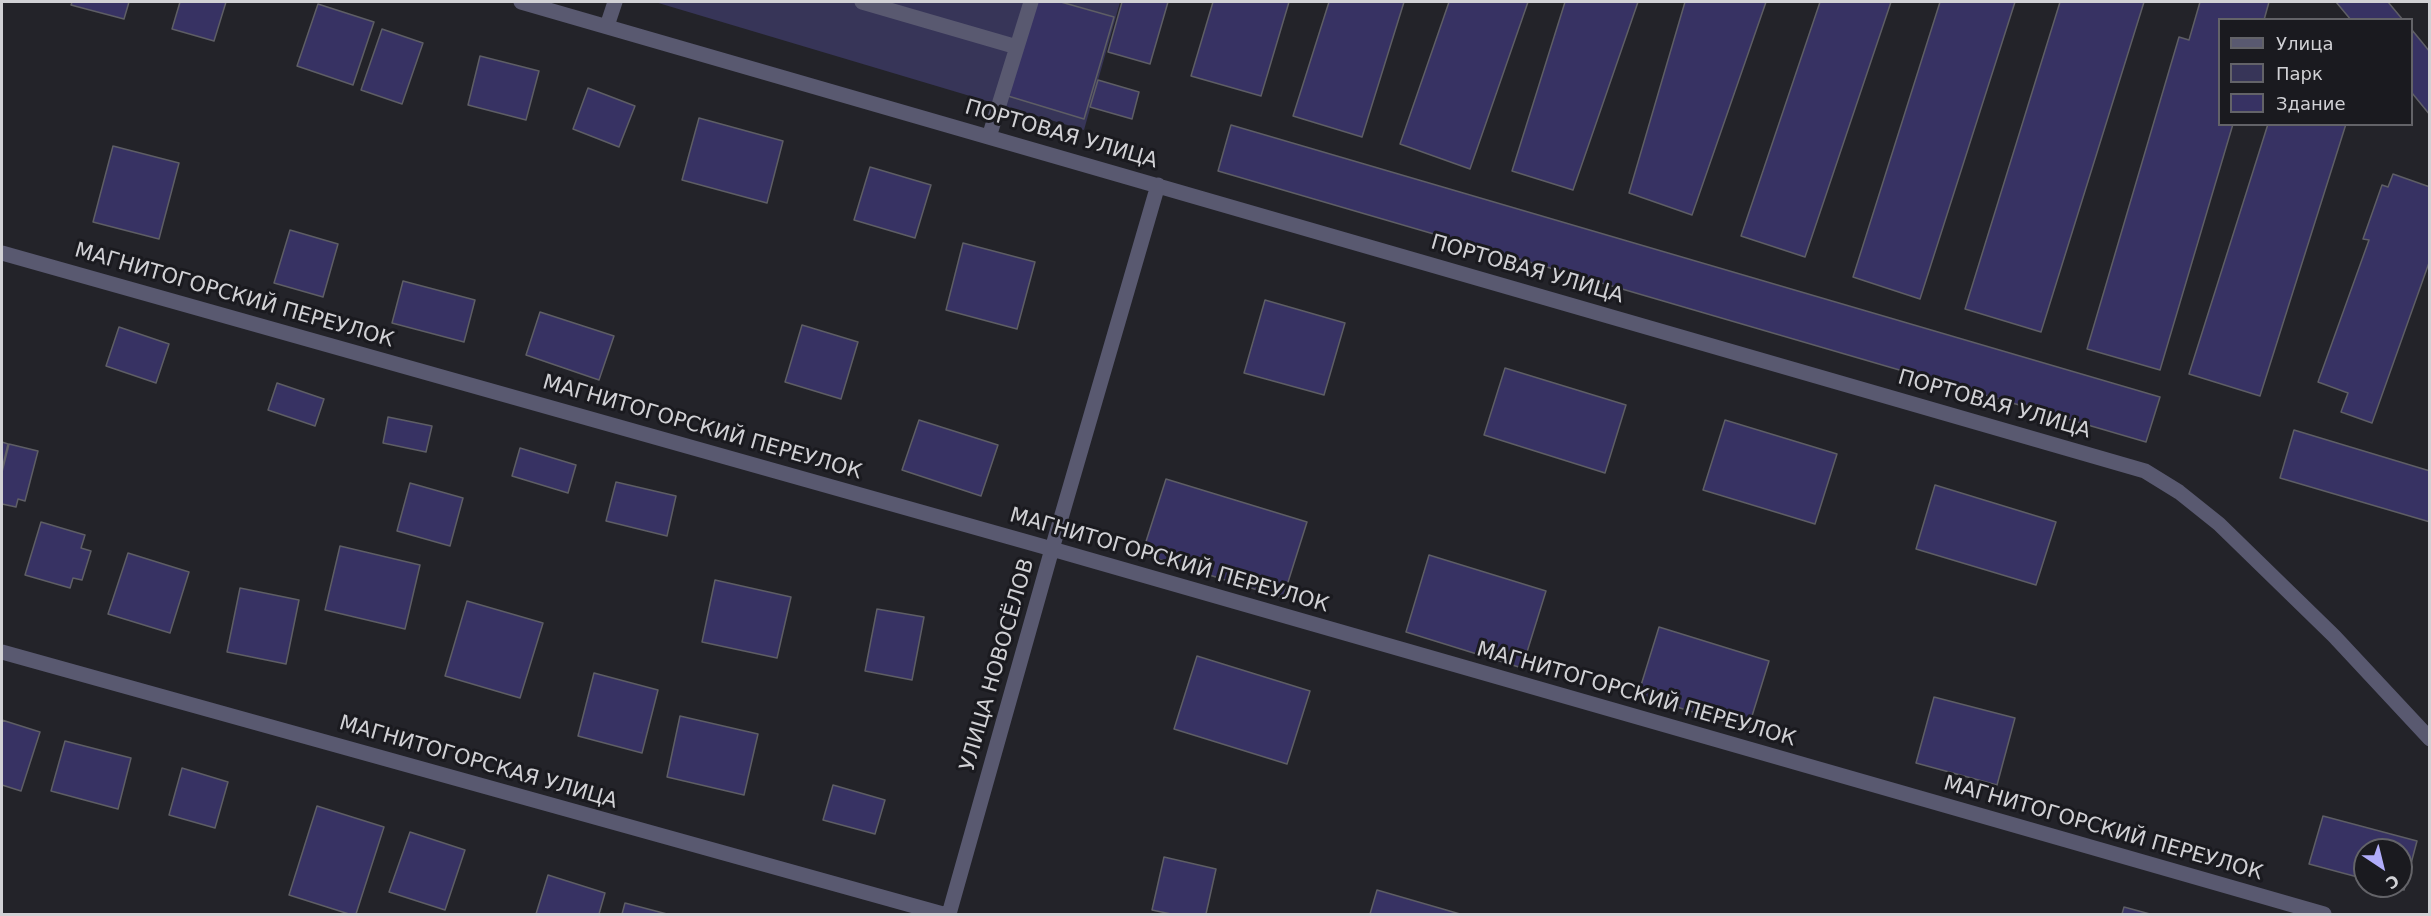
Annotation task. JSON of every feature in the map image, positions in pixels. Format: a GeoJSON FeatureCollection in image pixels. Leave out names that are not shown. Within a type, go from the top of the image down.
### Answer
{"type":"FeatureCollection","features":[{"type":"Feature","properties":{"kind":"street","name":"ПОРТОВАЯ УЛИЦА"},"geometry":{"type":"LineString","coordinates":[[521,2],[2145,471],[2179,492],[2219,524],[2334,636],[2430,739]]}},
{"type":"Feature","properties":{"kind":"street"},"geometry":{"type":"LineString","coordinates":[[607,26],[615,2]]}},
{"type":"Feature","properties":{"kind":"street"},"geometry":{"type":"LineString","coordinates":[[862,2],[1017,47]]}},
{"type":"Feature","properties":{"kind":"street"},"geometry":{"type":"LineString","coordinates":[[989,137],[1031,2]]}},
{"type":"Feature","properties":{"kind":"street","name":"УЛИЦА НОВОСЁЛОВ"},"geometry":{"type":"LineString","coordinates":[[949,915],[1158,185]]}},
{"type":"Feature","properties":{"kind":"street","name":"МАГНИТОГОРСКИЙ ПЕРЕУЛОК"},"geometry":{"type":"LineString","coordinates":[[2,253],[1052,549],[2324,915]]}},
{"type":"Feature","properties":{"kind":"street","name":"МАГНИТОГОРСКАЯ УЛИЦА"},"geometry":{"type":"LineString","coordinates":[[2,651],[943,915]]}},
{"type":"Feature","properties":{"kind":"green space"},"geometry":{"type":"Polygon","coordinates":[[[655,2],[1120,2],[1084,130],[655,2]]]}},
{"type":"Feature","properties":{"kind":"building"},"geometry":{"type":"Polygon","coordinates":[[[72,2],[129,2],[124,19],[71,5],[72,2]]]}},
{"type":"Feature","properties":{"kind":"building"},"geometry":{"type":"Polygon","coordinates":[[[180,2],[226,2],[214,41],[172,29],[180,2]]]}},
{"type":"Feature","properties":{"kind":"building"},"geometry":{"type":"Polygon","coordinates":[[[1036,2],[1061,2],[1114,17],[1084,119],[1008,96],[1036,2]]]}},
{"type":"Feature","properties":{"kind":"building"},"geometry":{"type":"Polygon","coordinates":[[[1122,2],[1168,2],[1150,64],[1108,52],[1122,2]]]}},
{"type":"Feature","properties":{"kind":"building"},"geometry":{"type":"Polygon","coordinates":[[[1213,2],[1289,2],[1261,96],[1191,76],[1213,2]]]}},
{"type":"Feature","properties":{"kind":"building"},"geometry":{"type":"Polygon","coordinates":[[[1329,2],[1404,2],[1362,137],[1293,116],[1329,2]]]}},
{"type":"Feature","properties":{"kind":"building"},"geometry":{"type":"Polygon","coordinates":[[[1449,2],[1528,2],[1470,169],[1400,144],[1449,2]]]}},
{"type":"Feature","properties":{"kind":"building"},"geometry":{"type":"Polygon","coordinates":[[[1565,2],[1638,2],[1573,190],[1512,171],[1565,2]]]}},
{"type":"Feature","properties":{"kind":"building"},"geometry":{"type":"Polygon","coordinates":[[[1685,2],[1766,2],[1692,215],[1629,193],[1685,2]]]}},
{"type":"Feature","properties":{"kind":"building"},"geometry":{"type":"Polygon","coordinates":[[[1820,2],[1891,2],[1805,257],[1741,236],[1820,2]]]}},
{"type":"Feature","properties":{"kind":"building"},"geometry":{"type":"Polygon","coordinates":[[[1940,2],[2015,2],[1920,299],[1853,277],[1940,2]]]}},
{"type":"Feature","properties":{"kind":"building"},"geometry":{"type":"Polygon","coordinates":[[[2060,2],[2144,2],[2041,332],[1965,309],[2060,2]]]}},
{"type":"Feature","properties":{"kind":"building"},"geometry":{"type":"Polygon","coordinates":[[[2200,2],[2269,2],[2265,18],[2218,18],[2218,126],[2232,126],[2160,370],[2087,349],[2179,37],[2189,40],[2200,2]]]}},
{"type":"Feature","properties":{"kind":"building"},"geometry":{"type":"Polygon","coordinates":[[[2336,2],[2388,2],[2401,18],[2349,18],[2336,2]]]}},
{"type":"Feature","properties":{"kind":"building"},"geometry":{"type":"Polygon","coordinates":[[[318,4],[374,22],[353,85],[297,66],[318,4]]]}},
{"type":"Feature","properties":{"kind":"building"},"geometry":{"type":"Polygon","coordinates":[[[382,29],[423,43],[402,104],[361,90],[382,29]]]}},
{"type":"Feature","properties":{"kind":"building"},"geometry":{"type":"Polygon","coordinates":[[[2413,31],[2430,52],[2430,115],[2413,94],[2413,31]]]}},
{"type":"Feature","properties":{"kind":"building"},"geometry":{"type":"Polygon","coordinates":[[[480,56],[539,71],[526,120],[468,105],[480,56]]]}},
{"type":"Feature","properties":{"kind":"building"},"geometry":{"type":"Polygon","coordinates":[[[1098,80],[1139,92],[1132,119],[1090,107],[1098,80]]]}},
{"type":"Feature","properties":{"kind":"building"},"geometry":{"type":"Polygon","coordinates":[[[588,88],[635,106],[619,147],[573,129],[588,88]]]}},
{"type":"Feature","properties":{"kind":"building"},"geometry":{"type":"Polygon","coordinates":[[[699,118],[783,141],[767,203],[682,180],[699,118]]]}},
{"type":"Feature","properties":{"kind":"building"},"geometry":{"type":"Polygon","coordinates":[[[1231,125],[2160,397],[2146,442],[1218,171],[1231,125]]]}},
{"type":"Feature","properties":{"kind":"building"},"geometry":{"type":"Polygon","coordinates":[[[2267,126],[2345,126],[2260,396],[2189,374],[2267,126]]]}},
{"type":"Feature","properties":{"kind":"building"},"geometry":{"type":"Polygon","coordinates":[[[113,146],[179,163],[159,239],[93,222],[113,146]]]}},
{"type":"Feature","properties":{"kind":"building"},"geometry":{"type":"Polygon","coordinates":[[[870,167],[931,185],[915,238],[854,220],[870,167]]]}},
{"type":"Feature","properties":{"kind":"building"},"geometry":{"type":"Polygon","coordinates":[[[2393,174],[2430,187],[2430,260],[2372,423],[2341,412],[2348,393],[2318,382],[2369,240],[2363,239],[2382,185],[2388,187],[2393,174]]]}},
{"type":"Feature","properties":{"kind":"building"},"geometry":{"type":"Polygon","coordinates":[[[290,230],[338,244],[323,297],[274,283],[290,230]]]}},
{"type":"Feature","properties":{"kind":"building"},"geometry":{"type":"Polygon","coordinates":[[[963,243],[1035,262],[1017,329],[946,310],[963,243]]]}},
{"type":"Feature","properties":{"kind":"building"},"geometry":{"type":"Polygon","coordinates":[[[403,281],[475,300],[464,342],[392,323],[403,281]]]}},
{"type":"Feature","properties":{"kind":"building"},"geometry":{"type":"Polygon","coordinates":[[[1265,300],[1345,323],[1324,395],[1244,373],[1265,300]]]}},
{"type":"Feature","properties":{"kind":"building"},"geometry":{"type":"Polygon","coordinates":[[[540,312],[614,336],[599,380],[526,355],[540,312]]]}},
{"type":"Feature","properties":{"kind":"building"},"geometry":{"type":"Polygon","coordinates":[[[802,325],[858,342],[841,399],[785,382],[802,325]]]}},
{"type":"Feature","properties":{"kind":"building"},"geometry":{"type":"Polygon","coordinates":[[[119,327],[169,344],[156,383],[106,366],[119,327]]]}},
{"type":"Feature","properties":{"kind":"building"},"geometry":{"type":"Polygon","coordinates":[[[1505,368],[1626,405],[1605,473],[1484,435],[1505,368]]]}},
{"type":"Feature","properties":{"kind":"building"},"geometry":{"type":"Polygon","coordinates":[[[277,383],[324,399],[315,426],[268,410],[277,383]]]}},
{"type":"Feature","properties":{"kind":"building"},"geometry":{"type":"Polygon","coordinates":[[[388,417],[432,426],[426,452],[383,443],[388,417]]]}},
{"type":"Feature","properties":{"kind":"building"},"geometry":{"type":"Polygon","coordinates":[[[919,420],[998,445],[981,496],[902,470],[919,420]]]}},
{"type":"Feature","properties":{"kind":"building"},"geometry":{"type":"Polygon","coordinates":[[[1725,420],[1837,454],[1815,524],[1703,490],[1725,420]]]}},
{"type":"Feature","properties":{"kind":"building"},"geometry":{"type":"Polygon","coordinates":[[[2294,430],[2430,471],[2430,522],[2280,478],[2294,430]]]}},
{"type":"Feature","properties":{"kind":"building"},"geometry":{"type":"Polygon","coordinates":[[[2,442],[8,444],[2,469],[2,442]]]}},
{"type":"Feature","properties":{"kind":"building"},"geometry":{"type":"Polygon","coordinates":[[[9,444],[38,451],[25,501],[18,499],[16,507],[2,504],[2,472],[9,444]]]}},
{"type":"Feature","properties":{"kind":"building"},"geometry":{"type":"Polygon","coordinates":[[[520,448],[576,465],[568,493],[512,476],[520,448]]]}},
{"type":"Feature","properties":{"kind":"building"},"geometry":{"type":"Polygon","coordinates":[[[1166,479],[1307,522],[1283,598],[1142,554],[1166,479]]]}},
{"type":"Feature","properties":{"kind":"building"},"geometry":{"type":"Polygon","coordinates":[[[616,482],[676,496],[667,536],[606,521],[616,482]]]}},
{"type":"Feature","properties":{"kind":"building"},"geometry":{"type":"Polygon","coordinates":[[[410,483],[463,498],[450,546],[397,531],[410,483]]]}},
{"type":"Feature","properties":{"kind":"building"},"geometry":{"type":"Polygon","coordinates":[[[1935,485],[2056,522],[2036,585],[1916,549],[1935,485]]]}},
{"type":"Feature","properties":{"kind":"building"},"geometry":{"type":"Polygon","coordinates":[[[41,522],[85,535],[81,548],[91,551],[82,580],[73,578],[70,588],[25,575],[41,522]]]}},
{"type":"Feature","properties":{"kind":"building"},"geometry":{"type":"Polygon","coordinates":[[[340,546],[420,565],[405,629],[325,610],[340,546]]]}},
{"type":"Feature","properties":{"kind":"building"},"geometry":{"type":"Polygon","coordinates":[[[128,553],[189,572],[170,633],[108,614],[128,553]]]}},
{"type":"Feature","properties":{"kind":"building"},"geometry":{"type":"Polygon","coordinates":[[[1429,555],[1546,591],[1522,668],[1406,632],[1429,555]]]}},
{"type":"Feature","properties":{"kind":"building"},"geometry":{"type":"Polygon","coordinates":[[[715,580],[791,597],[777,658],[702,642],[715,580]]]}},
{"type":"Feature","properties":{"kind":"building"},"geometry":{"type":"Polygon","coordinates":[[[240,588],[299,600],[286,664],[227,652],[240,588]]]}},
{"type":"Feature","properties":{"kind":"building"},"geometry":{"type":"Polygon","coordinates":[[[467,601],[543,623],[520,698],[445,676],[467,601]]]}},
{"type":"Feature","properties":{"kind":"building"},"geometry":{"type":"Polygon","coordinates":[[[877,609],[924,617],[912,680],[865,671],[877,609]]]}},
{"type":"Feature","properties":{"kind":"building"},"geometry":{"type":"Polygon","coordinates":[[[1659,627],[1769,661],[1748,729],[1638,695],[1659,627]]]}},
{"type":"Feature","properties":{"kind":"building"},"geometry":{"type":"Polygon","coordinates":[[[1197,656],[1310,691],[1287,764],[1174,729],[1197,656]]]}},
{"type":"Feature","properties":{"kind":"building"},"geometry":{"type":"Polygon","coordinates":[[[594,673],[658,690],[642,753],[578,736],[594,673]]]}},
{"type":"Feature","properties":{"kind":"building"},"geometry":{"type":"Polygon","coordinates":[[[1934,697],[2015,718],[1997,785],[1916,763],[1934,697]]]}},
{"type":"Feature","properties":{"kind":"building"},"geometry":{"type":"Polygon","coordinates":[[[680,716],[758,734],[744,795],[667,777],[680,716]]]}},
{"type":"Feature","properties":{"kind":"building"},"geometry":{"type":"Polygon","coordinates":[[[2,720],[40,732],[21,791],[2,785],[2,720]]]}},
{"type":"Feature","properties":{"kind":"building"},"geometry":{"type":"Polygon","coordinates":[[[65,741],[131,758],[118,809],[51,791],[65,741]]]}},
{"type":"Feature","properties":{"kind":"building"},"geometry":{"type":"Polygon","coordinates":[[[182,768],[228,782],[215,828],[169,815],[182,768]]]}},
{"type":"Feature","properties":{"kind":"building"},"geometry":{"type":"Polygon","coordinates":[[[833,785],[885,800],[875,834],[823,820],[833,785]]]}},
{"type":"Feature","properties":{"kind":"building"},"geometry":{"type":"Polygon","coordinates":[[[317,806],[384,827],[356,914],[349,914],[289,895],[317,806]]]}},
{"type":"Feature","properties":{"kind":"building"},"geometry":{"type":"Polygon","coordinates":[[[2323,816],[2406,838],[2353,838],[2353,876],[2309,864],[2323,816]]]}},
{"type":"Feature","properties":{"kind":"building"},"geometry":{"type":"Polygon","coordinates":[[[410,832],[465,850],[445,910],[389,892],[410,832]]]}},
{"type":"Feature","properties":{"kind":"building"},"geometry":{"type":"Polygon","coordinates":[[[2413,840],[2417,841],[2413,856],[2413,840]]]}},
{"type":"Feature","properties":{"kind":"building"},"geometry":{"type":"Polygon","coordinates":[[[1164,857],[1216,869],[1206,914],[1171,914],[1152,910],[1164,857]]]}},
{"type":"Feature","properties":{"kind":"building"},"geometry":{"type":"Polygon","coordinates":[[[548,875],[605,893],[599,914],[536,914],[548,875]]]}},
{"type":"Feature","properties":{"kind":"building"},"geometry":{"type":"Polygon","coordinates":[[[1377,890],[1460,914],[1370,914],[1377,890]]]}},
{"type":"Feature","properties":{"kind":"building"},"geometry":{"type":"Polygon","coordinates":[[[625,903],[667,914],[622,914],[625,903]]]}},
{"type":"Feature","properties":{"kind":"building"},"geometry":{"type":"Polygon","coordinates":[[[2124,907],[2150,914],[2122,914],[2124,907]]]}}]}
